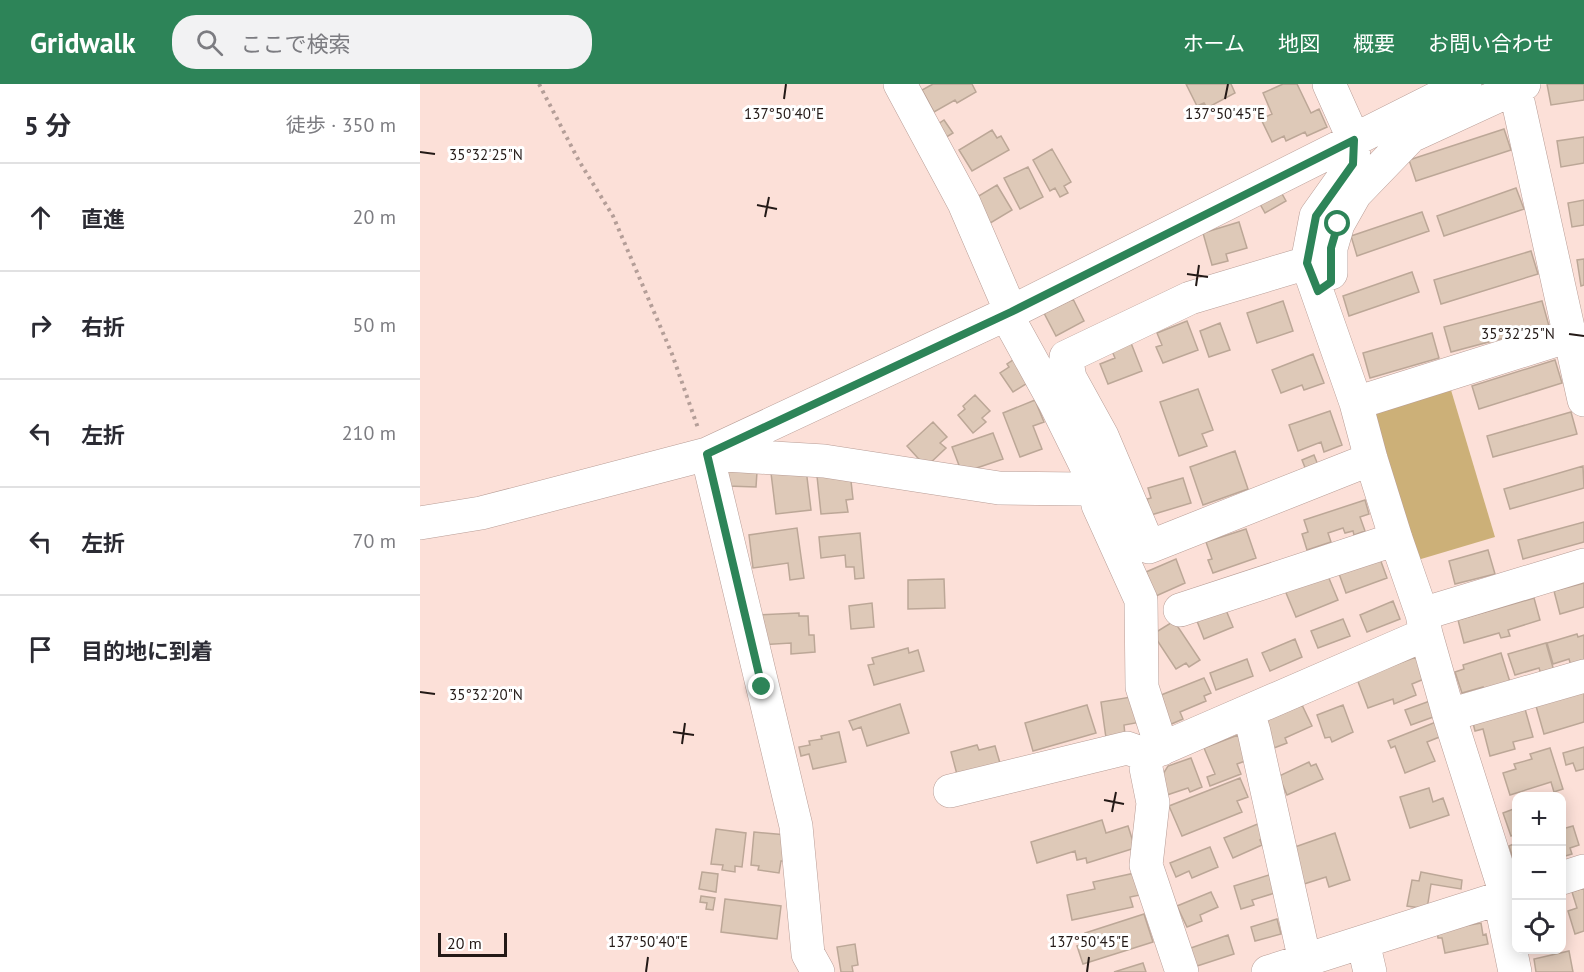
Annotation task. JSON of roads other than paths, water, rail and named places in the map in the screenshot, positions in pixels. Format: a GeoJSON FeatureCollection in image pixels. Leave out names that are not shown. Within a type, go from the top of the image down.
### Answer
{"type":"FeatureCollection","features":[{"type":"Feature","properties":{"kind":"street"},"geometry":{"type":"LineString","coordinates":[[900,84],[964,203],[1008,313],[1093,480],[1098,505],[1141,600],[1142,687],[1155,752],[1146,768],[1154,803],[1146,865],[1182,972]]}},
{"type":"Feature","properties":{"kind":"street"},"geometry":{"type":"LineString","coordinates":[[1329,84],[1354,140],[1353,164],[1316,216],[1312,277],[1356,403],[1371,459],[1424,624],[1449,715],[1508,896],[1515,972]]}},
{"type":"Feature","properties":{"kind":"street"},"geometry":{"type":"LineString","coordinates":[[1371,459],[1149,547],[1102,436],[1070,378],[1066,357],[1190,298],[1312,277],[1331,282],[1331,248],[1338,224],[1355,194],[1406,127],[1465,84]]}},
{"type":"Feature","properties":{"kind":"street"},"geometry":{"type":"LineString","coordinates":[[420,523],[481,513],[707,454],[1008,313],[1354,140],[1406,127],[1520,86],[1569,336],[1584,400]]}},
{"type":"Feature","properties":{"kind":"street"},"geometry":{"type":"LineString","coordinates":[[1356,403],[1569,336]]}},
{"type":"Feature","properties":{"kind":"street"},"geometry":{"type":"LineString","coordinates":[[707,454],[824,461],[999,488],[1080,489],[1093,480]]}},
{"type":"Feature","properties":{"kind":"street"},"geometry":{"type":"LineString","coordinates":[[707,454],[796,826],[808,954],[818,972]]}},
{"type":"Feature","properties":{"kind":"street"},"geometry":{"type":"LineString","coordinates":[[1180,610],[1396,539]]}},
{"type":"Feature","properties":{"kind":"street"},"geometry":{"type":"LineString","coordinates":[[950,791],[1127,748],[1155,752],[1248,711],[1424,624],[1584,565]]}},
{"type":"Feature","properties":{"kind":"street"},"geometry":{"type":"LineString","coordinates":[[1449,715],[1584,676]]}},
{"type":"Feature","properties":{"kind":"street"},"geometry":{"type":"LineString","coordinates":[[1248,711],[1305,961]]}},
{"type":"Feature","properties":{"kind":"street"},"geometry":{"type":"LineString","coordinates":[[1566,877],[1584,871]]}},
{"type":"Feature","properties":{"kind":"street"},"geometry":{"type":"LineString","coordinates":[[1268,972],[1305,961],[1366,957],[1508,896]]}}]}
